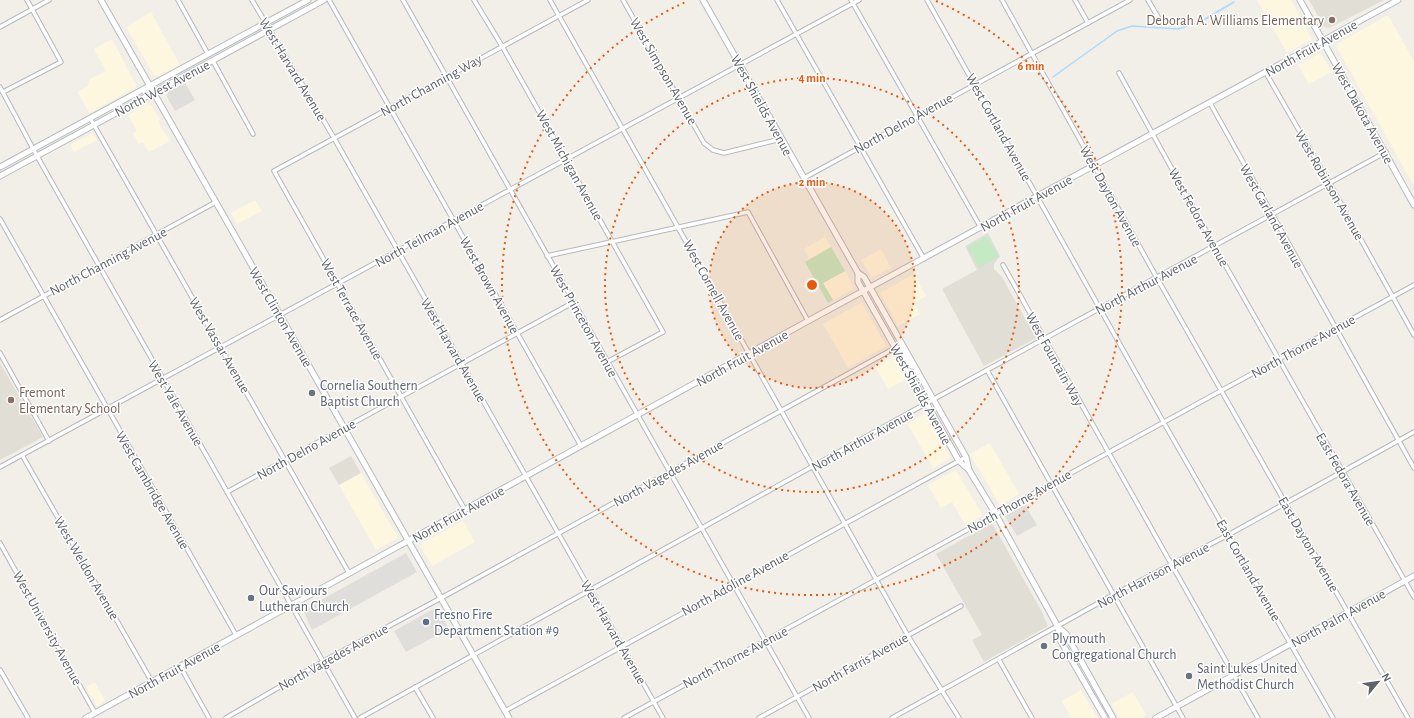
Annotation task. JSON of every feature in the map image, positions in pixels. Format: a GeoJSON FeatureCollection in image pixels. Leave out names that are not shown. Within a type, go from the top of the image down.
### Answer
{"type":"FeatureCollection","features":[{"type":"Feature","properties":{"kind":"main road","name":"West Clinton Avenue"},"geometry":{"type":"LineString","coordinates":[[101,0],[149,87],[216,202],[509,718]]}},
{"type":"Feature","properties":{"kind":"main road","name":"North West Avenue"},"geometry":{"type":"LineString","coordinates":[[0,167],[308,0]]}},
{"type":"Feature","properties":{"kind":"main road","name":"North West Avenue"},"geometry":{"type":"LineString","coordinates":[[0,176],[324,0]]}},
{"type":"Feature","properties":{"kind":"main road","name":"West Shields Avenue"},"geometry":{"type":"LineString","coordinates":[[703,0],[858,273],[864,277],[934,399],[966,457],[969,470]]}},
{"type":"Feature","properties":{"kind":"main road","name":"West Dakota Avenue"},"geometry":{"type":"LineString","coordinates":[[1300,0],[1414,204]]}},
{"type":"Feature","properties":{"kind":"main road","name":"North Fruit Avenue"},"geometry":{"type":"LineString","coordinates":[[86,718],[808,321],[1398,0]]}},
{"type":"Feature","properties":{"kind":"main road","name":"West Shields Avenue"},"geometry":{"type":"LineString","coordinates":[[858,273],[858,280],[863,291],[959,461],[969,470],[995,513],[1058,627],[1066,634],[1114,718]]}},
{"type":"Feature","properties":{"kind":"main road"},"geometry":{"type":"LineString","coordinates":[[895,348],[900,350],[911,366],[918,372]]}},
{"type":"Feature","properties":{"kind":"main road","name":"North Palm Avenue"},"geometry":{"type":"LineString","coordinates":[[1156,718],[1414,576]]}},
{"type":"Feature","properties":{"kind":"main road","name":"West Shields Avenue"},"geometry":{"type":"LineString","coordinates":[[1058,627],[1059,638],[1104,718]]}},
{"type":"Feature","properties":{"kind":"street"},"geometry":{"type":"LineString","coordinates":[[3,92],[61,62],[27,0]]}},
{"type":"Feature","properties":{"kind":"street"},"geometry":{"type":"LineString","coordinates":[[0,27],[49,0]]}},
{"type":"Feature","properties":{"kind":"street"},"geometry":{"type":"LineString","coordinates":[[178,0],[208,54]]}},
{"type":"Feature","properties":{"kind":"street","name":"West Harvard Avenue"},"geometry":{"type":"LineString","coordinates":[[252,0],[334,138],[663,718]]}},
{"type":"Feature","properties":{"kind":"street","name":"West Brown Avenue"},"geometry":{"type":"LineString","coordinates":[[329,0],[581,446]]}},
{"type":"Feature","properties":{"kind":"street","name":"West Princeton Avenue"},"geometry":{"type":"LineString","coordinates":[[402,0],[809,718]]}},
{"type":"Feature","properties":{"kind":"street","name":"West Michigan Avenue"},"geometry":{"type":"LineString","coordinates":[[474,0],[502,46],[663,332],[608,362]]}},
{"type":"Feature","properties":{"kind":"street","name":"West Cornell Avenue"},"geometry":{"type":"LineString","coordinates":[[550,0],[813,467],[878,579],[908,636],[959,718]]}},
{"type":"Feature","properties":{"kind":"street","name":"North Channing Way"},"geometry":{"type":"LineString","coordinates":[[274,171],[588,0]]}},
{"type":"Feature","properties":{"kind":"street","name":"West Simpson Avenue"},"geometry":{"type":"LineString","coordinates":[[623,0],[704,142],[713,150],[724,153],[781,139]]}},
{"type":"Feature","properties":{"kind":"street"},"geometry":{"type":"LineString","coordinates":[[777,0],[924,259]]}},
{"type":"Feature","properties":{"kind":"street","name":"North Teilman Avenue"},"geometry":{"type":"LineString","coordinates":[[0,468],[852,2],[859,0]]}},
{"type":"Feature","properties":{"kind":"street","name":"West Cortland Avenue"},"geometry":{"type":"LineString","coordinates":[[927,0],[1164,423]]}},
{"type":"Feature","properties":{"kind":"street","name":"West Dayton Avenue"},"geometry":{"type":"LineString","coordinates":[[1002,0],[1157,278],[1222,391]]}},
{"type":"Feature","properties":{"kind":"street"},"geometry":{"type":"LineString","coordinates":[[1075,0],[1088,23]]}},
{"type":"Feature","properties":{"kind":"street","name":"North Delno Avenue"},"geometry":{"type":"LineString","coordinates":[[804,178],[1032,52],[1130,0]]}},
{"type":"Feature","properties":{"kind":"street"},"geometry":{"type":"LineString","coordinates":[[1148,0],[1158,17]]}},
{"type":"Feature","properties":{"kind":"street"},"geometry":{"type":"LineString","coordinates":[[852,2],[981,228]]}},
{"type":"Feature","properties":{"kind":"street"},"geometry":{"type":"LineString","coordinates":[[213,61],[253,134]]}},
{"type":"Feature","properties":{"kind":"street","name":"West Fedora Avenue"},"geometry":{"type":"LineString","coordinates":[[1119,73],[1154,133],[1215,247],[1279,360]]}},
{"type":"Feature","properties":{"kind":"street","name":"West Robinson Avenue"},"geometry":{"type":"LineString","coordinates":[[1266,73],[1414,335]]}},
{"type":"Feature","properties":{"kind":"street","name":"West Yale Avenue"},"geometry":{"type":"LineString","coordinates":[[0,87],[37,156],[355,718]]}},
{"type":"Feature","properties":{"kind":"street","name":"West Garland Avenue"},"geometry":{"type":"LineString","coordinates":[[1210,103],[1414,468]]}},
{"type":"Feature","properties":{"kind":"street","name":"West Vassar Avenue"},"geometry":{"type":"LineString","coordinates":[[90,118],[156,236],[222,346],[349,573]]}},
{"type":"Feature","properties":{"kind":"street","name":"North Arthur Avenue"},"geometry":{"type":"LineString","coordinates":[[360,718],[934,399],[1272,216],[1386,152]]}},
{"type":"Feature","properties":{"kind":"street","name":"West Terrace Avenue"},"geometry":{"type":"LineString","coordinates":[[274,171],[465,510]]}},
{"type":"Feature","properties":{"kind":"street","name":"North Channing Avenue"},"geometry":{"type":"LineString","coordinates":[[0,320],[216,202]]}},
{"type":"Feature","properties":{"kind":"street"},"geometry":{"type":"LineString","coordinates":[[547,256],[748,212],[808,321]]}},
{"type":"Feature","properties":{"kind":"street","name":"West Cambridge Avenue"},"geometry":{"type":"LineString","coordinates":[[0,219],[236,635]]}},
{"type":"Feature","properties":{"kind":"street","name":"West Fountain Way"},"geometry":{"type":"LineString","coordinates":[[1003,265],[1258,718]]}},
{"type":"Feature","properties":{"kind":"street","name":"North Thorne Avenue"},"geometry":{"type":"LineString","coordinates":[[624,718],[766,641],[995,513],[1164,423],[1414,285]]}},
{"type":"Feature","properties":{"kind":"street","name":"North Delno Avenue"},"geometry":{"type":"LineString","coordinates":[[227,492],[574,302]]}},
{"type":"Feature","properties":{"kind":"street","name":"North Vagedes Avenue"},"geometry":{"type":"LineString","coordinates":[[226,718],[324,661],[895,348]]}},
{"type":"Feature","properties":{"kind":"street"},"geometry":{"type":"LineString","coordinates":[[0,353],[49,441]]}},
{"type":"Feature","properties":{"kind":"street","name":"East Fedora Avenue"},"geometry":{"type":"LineString","coordinates":[[1279,360],[1414,597]]}},
{"type":"Feature","properties":{"kind":"street"},"geometry":{"type":"LineString","coordinates":[[987,370],[1183,718]]}},
{"type":"Feature","properties":{"kind":"street","name":"East Dayton Avenue"},"geometry":{"type":"LineString","coordinates":[[1222,391],[1408,718]]}},
{"type":"Feature","properties":{"kind":"street","name":"East Cortland Avenue"},"geometry":{"type":"LineString","coordinates":[[1164,423],[1333,718]]}},
{"type":"Feature","properties":{"kind":"street","name":"North Harrison Avenue"},"geometry":{"type":"LineString","coordinates":[[892,718],[999,660],[1113,595],[1228,535],[1414,432]]}},
{"type":"Feature","properties":{"kind":"street","name":"West Weldon Avenue"},"geometry":{"type":"LineString","coordinates":[[22,455],[152,682]]}},
{"type":"Feature","properties":{"kind":"street","name":"North Adoline Avenue"},"geometry":{"type":"LineString","coordinates":[[505,711],[845,522],[966,457]]}},
{"type":"Feature","properties":{"kind":"street","name":"West University Avenue"},"geometry":{"type":"LineString","coordinates":[[0,544],[95,713]]}},
{"type":"Feature","properties":{"kind":"street","name":"North Farris Avenue"},"geometry":{"type":"LineString","coordinates":[[759,718],[961,606]]}},
{"type":"Feature","properties":{"kind":"street"},"geometry":{"type":"LineString","coordinates":[[999,660],[1032,718]]}},
{"type":"Feature","properties":{"kind":"street"},"geometry":{"type":"LineString","coordinates":[[180,666],[209,718]]}},
{"type":"Feature","properties":{"kind":"street"},"geometry":{"type":"LineString","coordinates":[[0,670],[28,718]]}},
{"type":"Feature","properties":{"kind":"street"},"geometry":{"type":"LineString","coordinates":[[415,687],[433,718]]}},
{"type":"Feature","properties":{"kind":"shaded area"},"geometry":{"type":"Polygon","coordinates":[[[1257,0],[1291,0],[1312,39],[1287,53],[1257,0]]]}},
{"type":"Feature","properties":{"kind":"shaded area","name":"Deborah A. Williams Elementary"},"geometry":{"type":"Polygon","coordinates":[[[1309,0],[1384,0],[1329,28],[1324,27],[1309,0]]]}},
{"type":"Feature","properties":{"kind":"shaded area"},"geometry":{"type":"Polygon","coordinates":[[[151,12],[180,65],[159,76],[154,75],[126,27],[151,12]]]}},
{"type":"Feature","properties":{"kind":"shaded area"},"geometry":{"type":"Polygon","coordinates":[[[1388,15],[1414,61],[1414,186],[1336,46],[1337,44],[1388,15]]]}},
{"type":"Feature","properties":{"kind":"shaded area"},"geometry":{"type":"Polygon","coordinates":[[[112,39],[136,85],[135,88],[89,113],[78,92],[88,86],[90,79],[106,71],[94,49],[112,39]]]}},
{"type":"Feature","properties":{"kind":"shaded area"},"geometry":{"type":"Polygon","coordinates":[[[1318,54],[1322,55],[1332,72],[1309,84],[1298,65],[1318,54]]]}},
{"type":"Feature","properties":{"kind":"shaded area"},"geometry":{"type":"Polygon","coordinates":[[[185,83],[195,100],[175,111],[167,97],[168,92],[185,83]]]}},
{"type":"Feature","properties":{"kind":"shaded area"},"geometry":{"type":"Polygon","coordinates":[[[148,104],[151,105],[160,119],[158,120],[161,127],[170,141],[149,152],[143,142],[139,144],[133,134],[137,131],[128,115],[148,104]]]}},
{"type":"Feature","properties":{"kind":"shaded area"},"geometry":{"type":"Polygon","coordinates":[[[93,133],[97,140],[74,152],[70,145],[93,133]]]}},
{"type":"Feature","properties":{"kind":"shaded area"},"geometry":{"type":"Polygon","coordinates":[[[255,200],[262,211],[237,224],[231,213],[255,200]]]}},
{"type":"Feature","properties":{"kind":"shaded area"},"geometry":{"type":"Polygon","coordinates":[[[988,233],[1000,256],[994,264],[994,269],[1002,277],[1036,338],[984,366],[942,289],[977,270],[965,246],[988,233]]]}},
{"type":"Feature","properties":{"kind":"shaded area"},"geometry":{"type":"Polygon","coordinates":[[[825,237],[831,247],[809,259],[804,249],[825,237]]]}},
{"type":"Feature","properties":{"kind":"shaded area"},"geometry":{"type":"Polygon","coordinates":[[[881,249],[891,268],[872,277],[861,260],[881,249]]]}},
{"type":"Feature","properties":{"kind":"shaded area"},"geometry":{"type":"Polygon","coordinates":[[[845,271],[853,286],[853,289],[833,300],[823,283],[845,271]]]}},
{"type":"Feature","properties":{"kind":"shaded area"},"geometry":{"type":"Polygon","coordinates":[[[914,274],[926,296],[914,303],[920,314],[898,326],[880,293],[914,274]]]}},
{"type":"Feature","properties":{"kind":"shaded area"},"geometry":{"type":"Polygon","coordinates":[[[862,302],[886,346],[848,368],[823,324],[862,302]]]}},
{"type":"Feature","properties":{"kind":"shaded area"},"geometry":{"type":"Polygon","coordinates":[[[893,357],[906,379],[888,389],[875,366],[893,357]]]}},
{"type":"Feature","properties":{"kind":"shaded area","name":"Fremont Elementary School"},"geometry":{"type":"Polygon","coordinates":[[[0,363],[43,437],[0,460],[0,363]]]}},
{"type":"Feature","properties":{"kind":"shaded area"},"geometry":{"type":"Polygon","coordinates":[[[925,414],[950,457],[933,468],[907,423],[925,414]]]}},
{"type":"Feature","properties":{"kind":"shaded area"},"geometry":{"type":"Polygon","coordinates":[[[990,443],[1019,494],[1000,505],[970,454],[990,443]]]}},
{"type":"Feature","properties":{"kind":"shaded area"},"geometry":{"type":"Polygon","coordinates":[[[351,456],[361,473],[339,485],[329,468],[351,456]]]}},
{"type":"Feature","properties":{"kind":"shaded area"},"geometry":{"type":"Polygon","coordinates":[[[956,470],[982,514],[965,525],[952,502],[941,508],[928,485],[956,470]]]}},
{"type":"Feature","properties":{"kind":"shaded area"},"geometry":{"type":"Polygon","coordinates":[[[361,473],[398,538],[376,550],[339,485],[361,473]]]}},
{"type":"Feature","properties":{"kind":"shaded area"},"geometry":{"type":"Polygon","coordinates":[[[1025,505],[1037,525],[1017,536],[1005,516],[1025,505]]]}},
{"type":"Feature","properties":{"kind":"shaded area"},"geometry":{"type":"Polygon","coordinates":[[[463,521],[475,542],[432,566],[421,547],[422,543],[463,521]]]}},
{"type":"Feature","properties":{"kind":"shaded area"},"geometry":{"type":"Polygon","coordinates":[[[992,523],[1042,612],[1048,626],[984,662],[972,640],[982,635],[936,554],[992,523]]]}},
{"type":"Feature","properties":{"kind":"shaded area"},"geometry":{"type":"Polygon","coordinates":[[[406,553],[417,572],[312,630],[303,610],[406,553]]]}},
{"type":"Feature","properties":{"kind":"shaded area"},"geometry":{"type":"Polygon","coordinates":[[[437,607],[449,629],[406,652],[394,631],[437,607]]]}},
{"type":"Feature","properties":{"kind":"shaded area"},"geometry":{"type":"Polygon","coordinates":[[[95,682],[105,701],[97,706],[86,687],[95,682]]]}},
{"type":"Feature","properties":{"kind":"shaded area"},"geometry":{"type":"Polygon","coordinates":[[[1081,690],[1097,718],[1071,718],[1062,701],[1081,690]]]}},
{"type":"Feature","properties":{"kind":"shaded area"},"geometry":{"type":"Polygon","coordinates":[[[1133,692],[1146,715],[1142,718],[1120,718],[1111,704],[1133,692]]]}},
{"type":"Feature","properties":{"kind":"green space"},"geometry":{"type":"Polygon","coordinates":[[[987,236],[999,257],[979,268],[967,247],[987,236]]]}},
{"type":"Feature","properties":{"kind":"green space"},"geometry":{"type":"Polygon","coordinates":[[[831,247],[845,271],[823,283],[833,300],[828,303],[805,262],[831,247]]]}},
{"type":"Feature","properties":{"kind":"waterway"},"geometry":{"type":"LineString","coordinates":[[1053,77],[1117,31],[1132,26],[1178,29],[1200,22],[1234,2]]}},
{"type":"Feature","properties":{"kind":"place","name":"Deborah A. Williams Elementary"},"geometry":{"type":"Point","coordinates":[1332,20]}},
{"type":"Feature","properties":{"kind":"place","name":"Cornelia Southern Baptist Church"},"geometry":{"type":"Point","coordinates":[312,393]}},
{"type":"Feature","properties":{"kind":"place","name":"Fremont Elementary School"},"geometry":{"type":"Point","coordinates":[11,400]}},
{"type":"Feature","properties":{"kind":"place","name":"Our Saviours Lutheran Church"},"geometry":{"type":"Point","coordinates":[251,598]}},
{"type":"Feature","properties":{"kind":"place","name":"Fresno Fire Department Station #9"},"geometry":{"type":"Point","coordinates":[426,622]}},
{"type":"Feature","properties":{"kind":"place","name":"Plymouth Congregational Church"},"geometry":{"type":"Point","coordinates":[1044,646]}},
{"type":"Feature","properties":{"kind":"place","name":"Saint Lukes United Methodist Church"},"geometry":{"type":"Point","coordinates":[1189,676]}}]}
